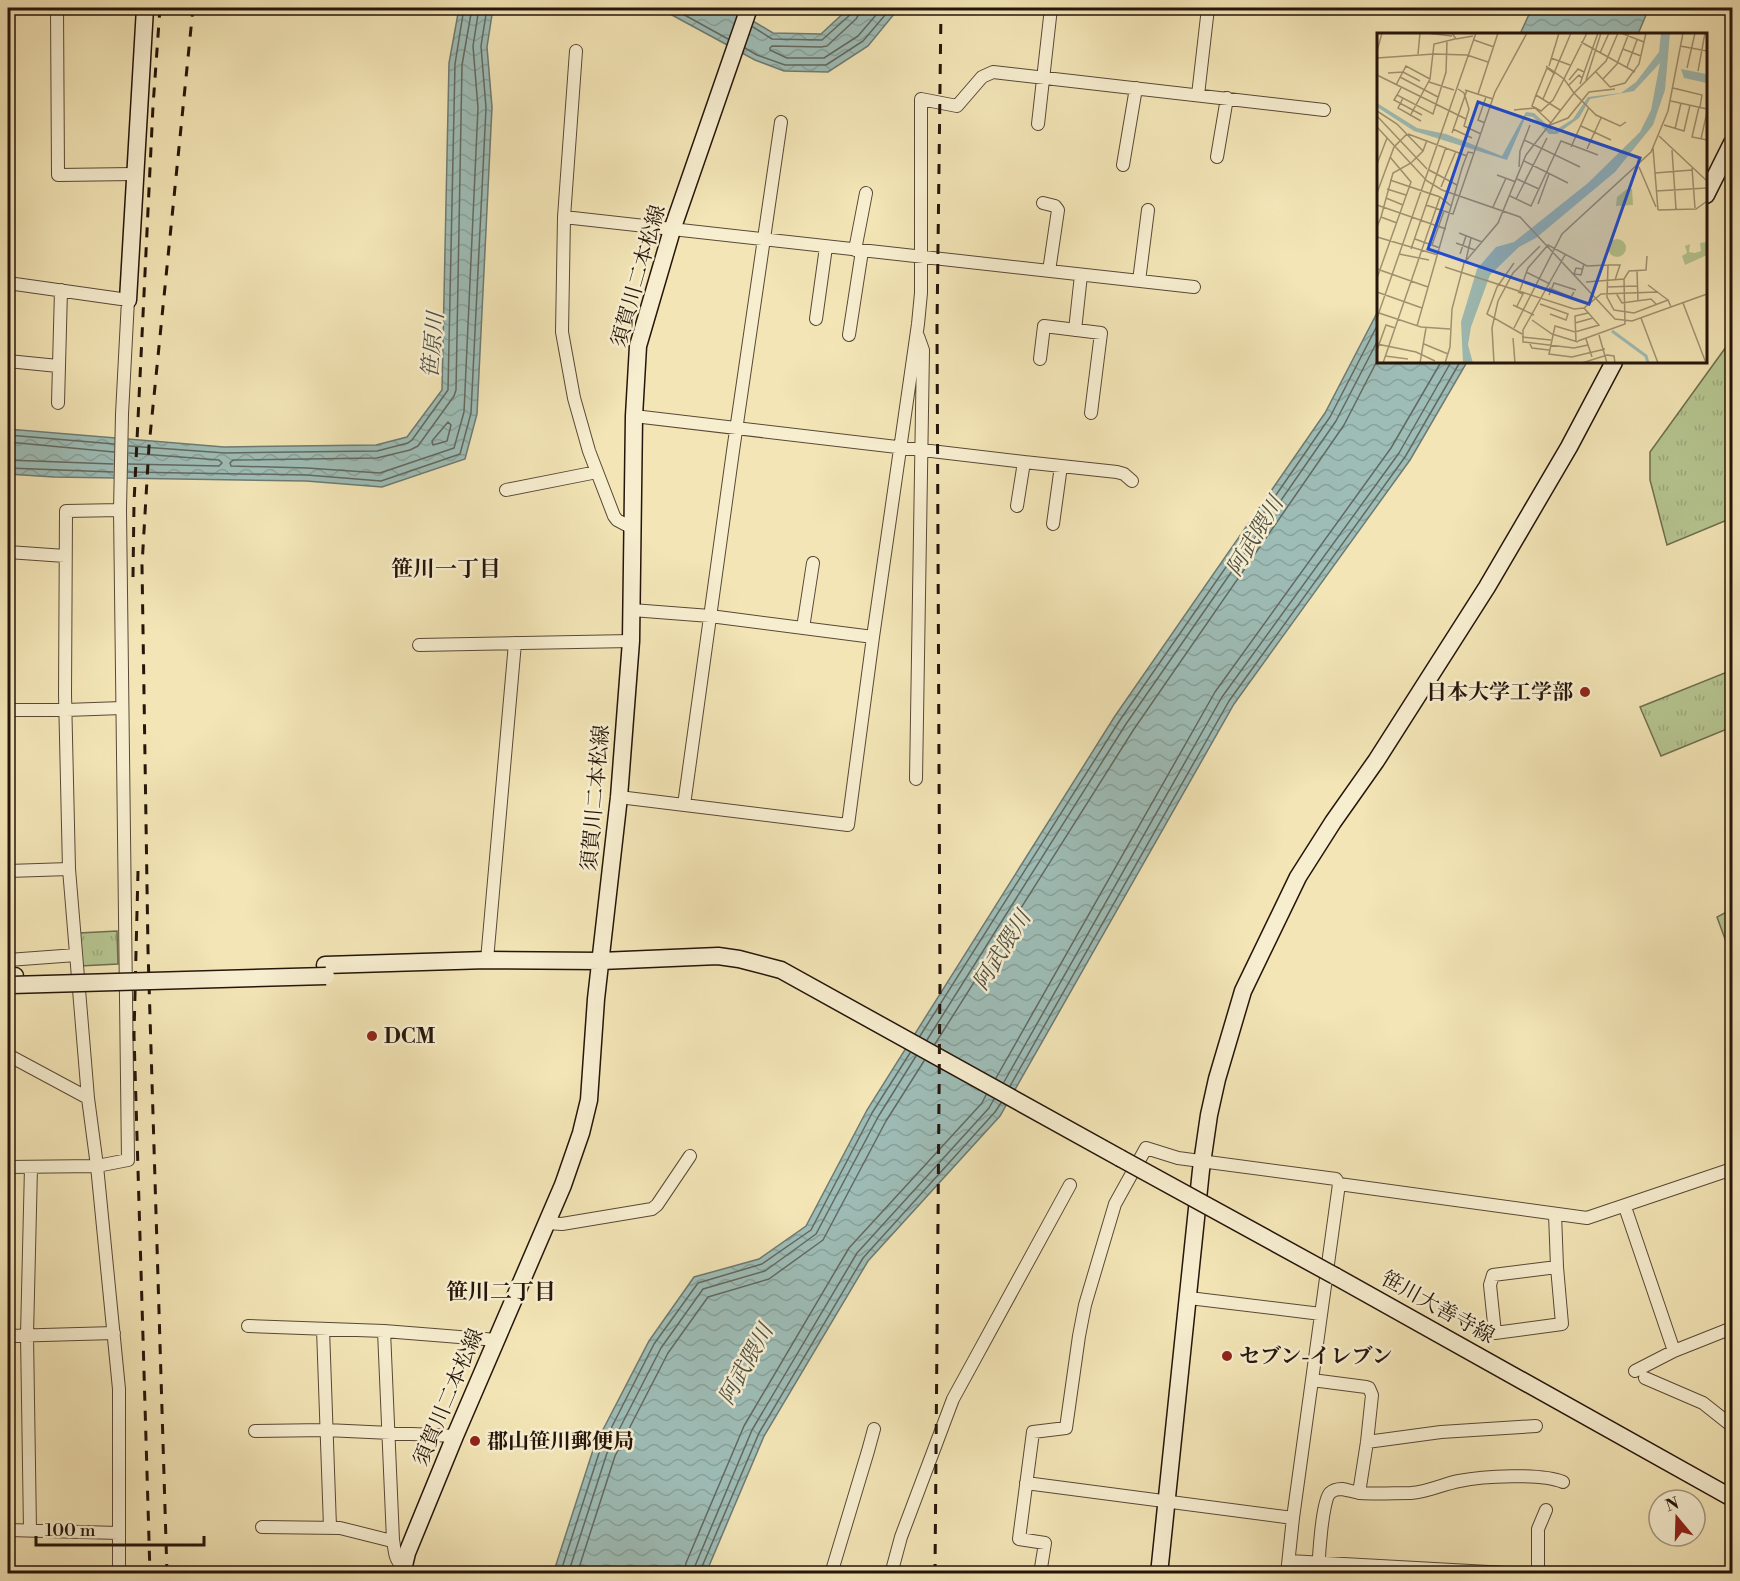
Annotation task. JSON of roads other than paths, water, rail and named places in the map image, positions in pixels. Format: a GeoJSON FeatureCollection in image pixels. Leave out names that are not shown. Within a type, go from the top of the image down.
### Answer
{"type":"FeatureCollection","features":[{"type":"Feature","properties":{"kind":"street"},"geometry":{"type":"LineString","coordinates":[[57,8],[58,176],[134,174]]}},
{"type":"Feature","properties":{"kind":"street"},"geometry":{"type":"LineString","coordinates":[[8,1167],[97,1166],[128,1160],[120,506],[122,414],[134,174],[145,8]]}},
{"type":"Feature","properties":{"kind":"street","name":"須賀川二本松線"},"geometry":{"type":"LineString","coordinates":[[403,1570],[455,1436],[563,1185],[575,1152],[589,1100],[596,999],[619,797],[631,641],[634,416],[638,346],[672,230],[749,8]]}},
{"type":"Feature","properties":{"kind":"street"},"geometry":{"type":"LineString","coordinates":[[1038,124],[1051,8]]}},
{"type":"Feature","properties":{"kind":"street"},"geometry":{"type":"LineString","coordinates":[[1198,94],[1208,8]]}},
{"type":"Feature","properties":{"kind":"street"},"geometry":{"type":"LineString","coordinates":[[576,51],[564,217],[562,332],[574,398],[589,452],[614,516],[634,529]]}},
{"type":"Feature","properties":{"kind":"street"},"geometry":{"type":"LineString","coordinates":[[619,797],[848,825],[921,293],[921,99],[957,106],[982,77],[993,72],[1324,110]]}},
{"type":"Feature","properties":{"kind":"street"},"geometry":{"type":"LineString","coordinates":[[1123,165],[1136,88]]}},
{"type":"Feature","properties":{"kind":"street"},"geometry":{"type":"LineString","coordinates":[[1217,157],[1227,98]]}},
{"type":"Feature","properties":{"kind":"street"},"geometry":{"type":"LineString","coordinates":[[684,805],[781,122]]}},
{"type":"Feature","properties":{"kind":"street"},"geometry":{"type":"LineString","coordinates":[[1707,193],[1732,143]]}},
{"type":"Feature","properties":{"kind":"street"},"geometry":{"type":"LineString","coordinates":[[849,335],[866,193]]}},
{"type":"Feature","properties":{"kind":"street"},"geometry":{"type":"LineString","coordinates":[[1043,203],[1055,206],[1058,210],[1049,272]]}},
{"type":"Feature","properties":{"kind":"street"},"geometry":{"type":"LineString","coordinates":[[1138,281],[1148,210]]}},
{"type":"Feature","properties":{"kind":"street"},"geometry":{"type":"LineString","coordinates":[[564,217],[1194,287]]}},
{"type":"Feature","properties":{"kind":"street"},"geometry":{"type":"LineString","coordinates":[[816,320],[826,247]]}},
{"type":"Feature","properties":{"kind":"street"},"geometry":{"type":"LineString","coordinates":[[1075,330],[1081,275]]}},
{"type":"Feature","properties":{"kind":"street"},"geometry":{"type":"LineString","coordinates":[[8,284],[128,300]]}},
{"type":"Feature","properties":{"kind":"street"},"geometry":{"type":"LineString","coordinates":[[58,403],[61,290]]}},
{"type":"Feature","properties":{"kind":"street"},"geometry":{"type":"LineString","coordinates":[[1040,358],[1044,326],[1101,333],[1091,412]]}},
{"type":"Feature","properties":{"kind":"street"},"geometry":{"type":"LineString","coordinates":[[916,332],[923,350],[916,779]]}},
{"type":"Feature","properties":{"kind":"street"},"geometry":{"type":"LineString","coordinates":[[8,361],[58,366]]}},
{"type":"Feature","properties":{"kind":"street"},"geometry":{"type":"LineString","coordinates":[[1159,1574],[1209,1115],[1243,991],[1298,877],[1487,587],[1569,447],[1613,363]]}},
{"type":"Feature","properties":{"kind":"street"},"geometry":{"type":"LineString","coordinates":[[634,416],[1117,472],[1124,474],[1132,481]]}},
{"type":"Feature","properties":{"kind":"street"},"geometry":{"type":"LineString","coordinates":[[1017,506],[1024,462]]}},
{"type":"Feature","properties":{"kind":"street"},"geometry":{"type":"LineString","coordinates":[[1053,524],[1061,466]]}},
{"type":"Feature","properties":{"kind":"street"},"geometry":{"type":"LineString","coordinates":[[506,490],[597,472]]}},
{"type":"Feature","properties":{"kind":"street"},"geometry":{"type":"LineString","coordinates":[[119,1574],[119,1389],[88,1098],[69,869],[65,555],[66,511],[120,506]]}},
{"type":"Feature","properties":{"kind":"street"},"geometry":{"type":"LineString","coordinates":[[8,552],[65,555]]}},
{"type":"Feature","properties":{"kind":"street"},"geometry":{"type":"LineString","coordinates":[[803,628],[813,563]]}},
{"type":"Feature","properties":{"kind":"street"},"geometry":{"type":"LineString","coordinates":[[632,610],[710,616],[873,637]]}},
{"type":"Feature","properties":{"kind":"street"},"geometry":{"type":"LineString","coordinates":[[419,645],[631,641]]}},
{"type":"Feature","properties":{"kind":"street"},"geometry":{"type":"LineString","coordinates":[[488,960],[515,644]]}},
{"type":"Feature","properties":{"kind":"street"},"geometry":{"type":"LineString","coordinates":[[8,710],[122,708]]}},
{"type":"Feature","properties":{"kind":"street"},"geometry":{"type":"LineString","coordinates":[[8,871],[69,869]]}},
{"type":"Feature","properties":{"kind":"street"},"geometry":{"type":"LineString","coordinates":[[8,960],[76,955]]}},
{"type":"Feature","properties":{"kind":"street","name":"笹川大善寺線"},"geometry":{"type":"LineString","coordinates":[[601,961],[718,956],[781,970],[1732,1498]]}},
{"type":"Feature","properties":{"kind":"street"},"geometry":{"type":"LineString","coordinates":[[326,970],[488,960],[601,961]]}},
{"type":"Feature","properties":{"kind":"street"},"geometry":{"type":"LineString","coordinates":[[10,980],[326,970],[531,969],[601,961]]}},
{"type":"Feature","properties":{"kind":"street"},"geometry":{"type":"LineString","coordinates":[[8,1055],[88,1098]]}},
{"type":"Feature","properties":{"kind":"street"},"geometry":{"type":"LineString","coordinates":[[1040,1574],[1045,1543],[1019,1539],[1033,1432],[1066,1428],[1085,1305],[1115,1204],[1146,1148],[1178,1158],[1336,1179],[1339,1184],[1288,1567],[1525,1574]]}},
{"type":"Feature","properties":{"kind":"street"},"geometry":{"type":"LineString","coordinates":[[547,1223],[562,1224],[652,1209],[690,1156]]}},
{"type":"Feature","properties":{"kind":"street"},"geometry":{"type":"LineString","coordinates":[[30,1530],[27,1335],[31,1167]]}},
{"type":"Feature","properties":{"kind":"street"},"geometry":{"type":"LineString","coordinates":[[1339,1184],[1587,1218],[1732,1169]]}},
{"type":"Feature","properties":{"kind":"street"},"geometry":{"type":"LineString","coordinates":[[891,1574],[952,1399],[1070,1185]]}},
{"type":"Feature","properties":{"kind":"street"},"geometry":{"type":"LineString","coordinates":[[1625,1207],[1674,1351]]}},
{"type":"Feature","properties":{"kind":"street"},"geometry":{"type":"LineString","coordinates":[[1555,1214],[1562,1324],[1495,1333],[1490,1285],[1493,1275],[1557,1267]]}},
{"type":"Feature","properties":{"kind":"street"},"geometry":{"type":"LineString","coordinates":[[1189,1298],[1321,1314]]}},
{"type":"Feature","properties":{"kind":"street"},"geometry":{"type":"LineString","coordinates":[[248,1326],[384,1330],[497,1340]]}},
{"type":"Feature","properties":{"kind":"street"},"geometry":{"type":"LineString","coordinates":[[1732,1328],[1674,1351],[1640,1374],[1703,1403],[1732,1426]]}},
{"type":"Feature","properties":{"kind":"street"},"geometry":{"type":"LineString","coordinates":[[322,1329],[330,1527]]}},
{"type":"Feature","properties":{"kind":"street"},"geometry":{"type":"LineString","coordinates":[[384,1330],[393,1540],[395,1558],[403,1570]]}},
{"type":"Feature","properties":{"kind":"street"},"geometry":{"type":"LineString","coordinates":[[8,1336],[114,1333]]}},
{"type":"Feature","properties":{"kind":"street"},"geometry":{"type":"LineString","coordinates":[[1312,1380],[1369,1388],[1372,1395],[1359,1493]]}},
{"type":"Feature","properties":{"kind":"street"},"geometry":{"type":"LineString","coordinates":[[1367,1442],[1441,1432],[1536,1426]]}},
{"type":"Feature","properties":{"kind":"street"},"geometry":{"type":"LineString","coordinates":[[831,1574],[874,1429]]}},
{"type":"Feature","properties":{"kind":"street"},"geometry":{"type":"LineString","coordinates":[[255,1431],[326,1430],[455,1436]]}},
{"type":"Feature","properties":{"kind":"street"},"geometry":{"type":"LineString","coordinates":[[1318,1568],[1325,1505],[1330,1492],[1338,1489],[1359,1493],[1386,1494],[1422,1492],[1457,1481],[1474,1479],[1548,1477],[1563,1482]]}},
{"type":"Feature","properties":{"kind":"street"},"geometry":{"type":"LineString","coordinates":[[1026,1484],[1293,1518]]}},
{"type":"Feature","properties":{"kind":"street"},"geometry":{"type":"LineString","coordinates":[[1538,1574],[1538,1529],[1546,1510]]}},
{"type":"Feature","properties":{"kind":"street"},"geometry":{"type":"LineString","coordinates":[[262,1527],[330,1527],[393,1540]]}},
{"type":"Feature","properties":{"kind":"street"},"geometry":{"type":"LineString","coordinates":[[8,1530],[119,1533]]}},
{"type":"Feature","properties":{"kind":"water"},"geometry":{"type":"Polygon","coordinates":[[[459,8],[493,8],[487,47],[492,107],[477,414],[465,459],[382,487],[306,481],[54,477],[8,474],[8,429],[224,447],[376,445],[407,437],[442,390],[449,63],[459,8]]]}},
{"type":"Feature","properties":{"kind":"water"},"geometry":{"type":"Polygon","coordinates":[[[659,8],[731,8],[773,33],[821,34],[849,8],[899,8],[868,46],[828,72],[784,71],[755,60],[659,8]]]}},
{"type":"Feature","properties":{"kind":"water"},"geometry":{"type":"Polygon","coordinates":[[[1532,8],[1649,8],[1638,33],[1520,33],[1532,8]]]}},
{"type":"Feature","properties":{"kind":"water","name":"阿武隈川"},"geometry":{"type":"Polygon","coordinates":[[[1377,313],[1377,363],[1466,363],[1410,460],[1234,704],[1000,1116],[868,1261],[764,1436],[706,1573],[553,1574],[594,1447],[649,1341],[694,1277],[759,1259],[806,1226],[867,1110],[1115,716],[1325,413],[1377,313]]]}},
{"type":"Feature","properties":{"kind":"railway"},"geometry":{"type":"LineString","coordinates":[[133,577],[134,503],[153,106],[160,8]]}},
{"type":"Feature","properties":{"kind":"railway"},"geometry":{"type":"LineString","coordinates":[[167,1574],[148,950],[142,565],[149,446],[193,8]]}},
{"type":"Feature","properties":{"kind":"railway"},"geometry":{"type":"LineString","coordinates":[[935,1574],[940,981],[937,327],[941,8]]}},
{"type":"Feature","properties":{"kind":"railway"},"geometry":{"type":"LineString","coordinates":[[138,871],[134,1035],[150,1574]]}},
{"type":"Feature","properties":{"kind":"place","name":"日本大学工学部"},"geometry":{"type":"Point","coordinates":[1585,692]}},
{"type":"Feature","properties":{"kind":"place","name":"DCM"},"geometry":{"type":"Point","coordinates":[372,1036]}},
{"type":"Feature","properties":{"kind":"place","name":"セブン-イレブン"},"geometry":{"type":"Point","coordinates":[1227,1356]}},
{"type":"Feature","properties":{"kind":"place","name":"郡山笹川郵便局"},"geometry":{"type":"Point","coordinates":[475,1441]}},
{"type":"Feature","properties":{"kind":"district","name":"笹川一丁目"},"geometry":{"type":"Point","coordinates":[446,568]}},
{"type":"Feature","properties":{"kind":"district","name":"笹川二丁目"},"geometry":{"type":"Point","coordinates":[501,1291]}},
{"type":"Feature","properties":{"kind":"water label","name":"笹原川"},"geometry":{"type":"Point","coordinates":[432,345]}}]}
